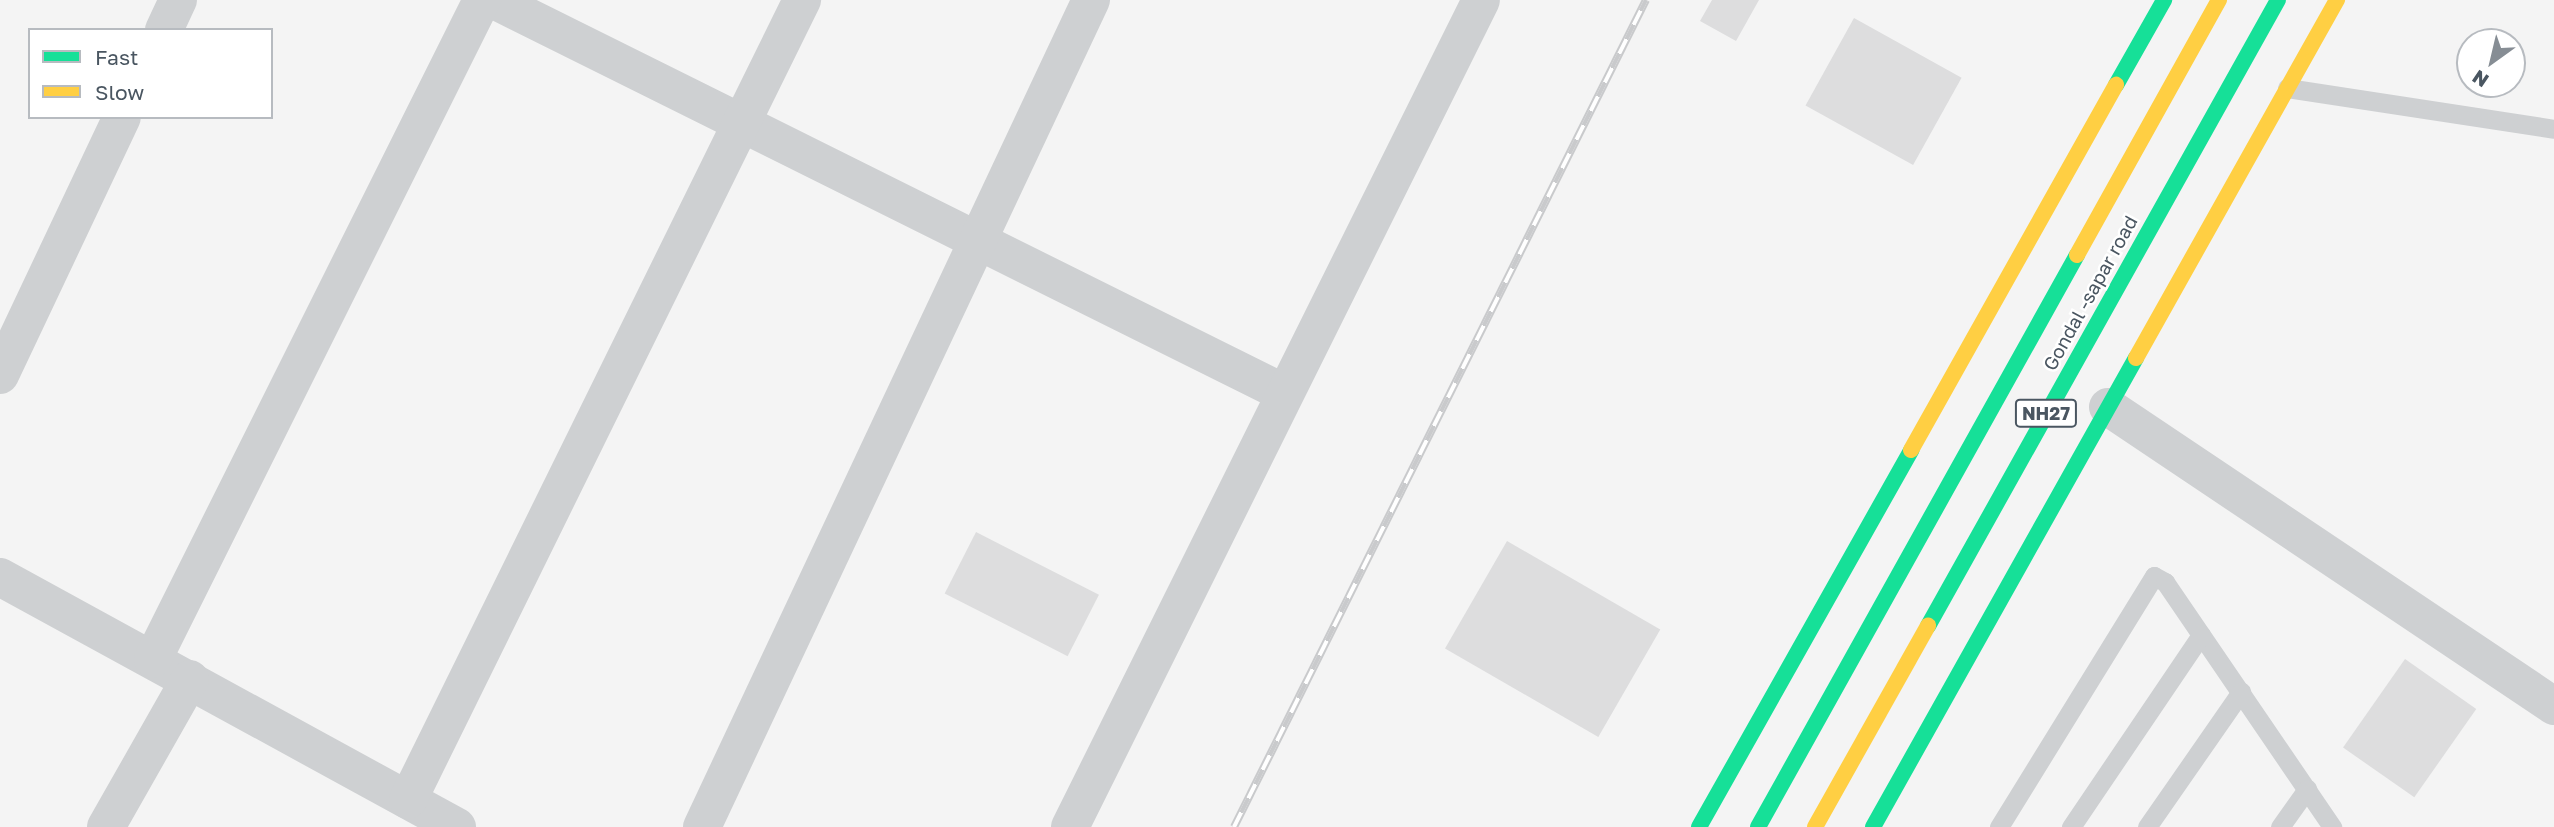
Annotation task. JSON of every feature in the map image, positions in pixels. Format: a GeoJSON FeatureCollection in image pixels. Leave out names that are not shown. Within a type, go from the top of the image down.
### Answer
{"type":"FeatureCollection","features":[{"type":"Feature","properties":{"kind":"main road"},"geometry":{"type":"LineString","coordinates":[[1699,827],[2165,0]]}},
{"type":"Feature","properties":{"kind":"main road","name":"NH27"},"geometry":{"type":"LineString","coordinates":[[1758,827],[2219,0]]}},
{"type":"Feature","properties":{"kind":"main road","name":"Gondal -sapar road"},"geometry":{"type":"LineString","coordinates":[[1815,827],[2278,0]]}},
{"type":"Feature","properties":{"kind":"main road"},"geometry":{"type":"LineString","coordinates":[[1873,827],[2337,0]]}},
{"type":"Feature","properties":{"kind":"street"},"geometry":{"type":"LineString","coordinates":[[165,28],[178,0]]}},
{"type":"Feature","properties":{"kind":"street"},"geometry":{"type":"LineString","coordinates":[[153,659],[482,0]]}},
{"type":"Feature","properties":{"kind":"street"},"geometry":{"type":"LineString","coordinates":[[494,0],[1284,393]]}},
{"type":"Feature","properties":{"kind":"street"},"geometry":{"type":"LineString","coordinates":[[408,800],[802,0]]}},
{"type":"Feature","properties":{"kind":"street"},"geometry":{"type":"LineString","coordinates":[[702,827],[1091,0]]}},
{"type":"Feature","properties":{"kind":"street"},"geometry":{"type":"LineString","coordinates":[[1070,827],[1481,0]]}},
{"type":"Feature","properties":{"kind":"street"},"geometry":{"type":"LineString","coordinates":[[0,375],[121,119]]}},
{"type":"Feature","properties":{"kind":"street"},"geometry":{"type":"LineString","coordinates":[[2108,407],[2554,706]]}},
{"type":"Feature","properties":{"kind":"street"},"geometry":{"type":"LineString","coordinates":[[0,577],[457,827]]}},
{"type":"Feature","properties":{"kind":"street"},"geometry":{"type":"LineString","coordinates":[[106,827],[190,679]]}},
{"type":"Feature","properties":{"kind":"lane"},"geometry":{"type":"LineString","coordinates":[[2287,88],[2554,130]]}},
{"type":"Feature","properties":{"kind":"lane"},"geometry":{"type":"LineString","coordinates":[[1999,827],[2149,579],[2154,576],[2165,582],[2332,827]]}},
{"type":"Feature","properties":{"kind":"lane"},"geometry":{"type":"LineString","coordinates":[[2071,827],[2201,635]]}},
{"type":"Feature","properties":{"kind":"lane"},"geometry":{"type":"LineString","coordinates":[[2147,827],[2241,692]]}},
{"type":"Feature","properties":{"kind":"lane"},"geometry":{"type":"LineString","coordinates":[[2280,827],[2307,789]]}},
{"type":"Feature","properties":{"kind":"building"},"geometry":{"type":"Polygon","coordinates":[[[1712,0],[1759,0],[1736,41],[1700,21],[1712,0]]]}},
{"type":"Feature","properties":{"kind":"building"},"geometry":{"type":"Polygon","coordinates":[[[1854,18],[1962,78],[1913,165],[1806,105],[1854,18]]]}},
{"type":"Feature","properties":{"kind":"building"},"geometry":{"type":"Polygon","coordinates":[[[976,532],[1099,595],[1068,656],[945,593],[976,532]]]}},
{"type":"Feature","properties":{"kind":"building"},"geometry":{"type":"Polygon","coordinates":[[[1507,541],[1660,630],[1598,737],[1445,648],[1507,541]]]}},
{"type":"Feature","properties":{"kind":"building"},"geometry":{"type":"Polygon","coordinates":[[[2405,659],[2476,709],[2414,797],[2343,747],[2405,659]]]}},
{"type":"Feature","properties":{"kind":"railway"},"geometry":{"type":"LineString","coordinates":[[1234,827],[1646,0]]}},
{"type":"Feature","properties":{"kind":"traffic: fast"},"geometry":{"type":"LineString","coordinates":[[2116,85],[2164,0]]}},
{"type":"Feature","properties":{"kind":"traffic: fast"},"geometry":{"type":"LineString","coordinates":[[1928,626],[2278,0]]}},
{"type":"Feature","properties":{"kind":"traffic: fast"},"geometry":{"type":"LineString","coordinates":[[1758,827],[2077,255]]}},
{"type":"Feature","properties":{"kind":"traffic: fast"},"geometry":{"type":"LineString","coordinates":[[1873,827],[2136,358]]}},
{"type":"Feature","properties":{"kind":"traffic: fast"},"geometry":{"type":"LineString","coordinates":[[1699,827],[1911,450]]}},
{"type":"Feature","properties":{"kind":"traffic: slow"},"geometry":{"type":"LineString","coordinates":[[2077,255],[2219,0]]}},
{"type":"Feature","properties":{"kind":"traffic: slow"},"geometry":{"type":"LineString","coordinates":[[2136,358],[2337,0]]}},
{"type":"Feature","properties":{"kind":"traffic: slow"},"geometry":{"type":"LineString","coordinates":[[1911,450],[2116,85]]}},
{"type":"Feature","properties":{"kind":"traffic: slow"},"geometry":{"type":"LineString","coordinates":[[1815,827],[1928,626]]}}]}
